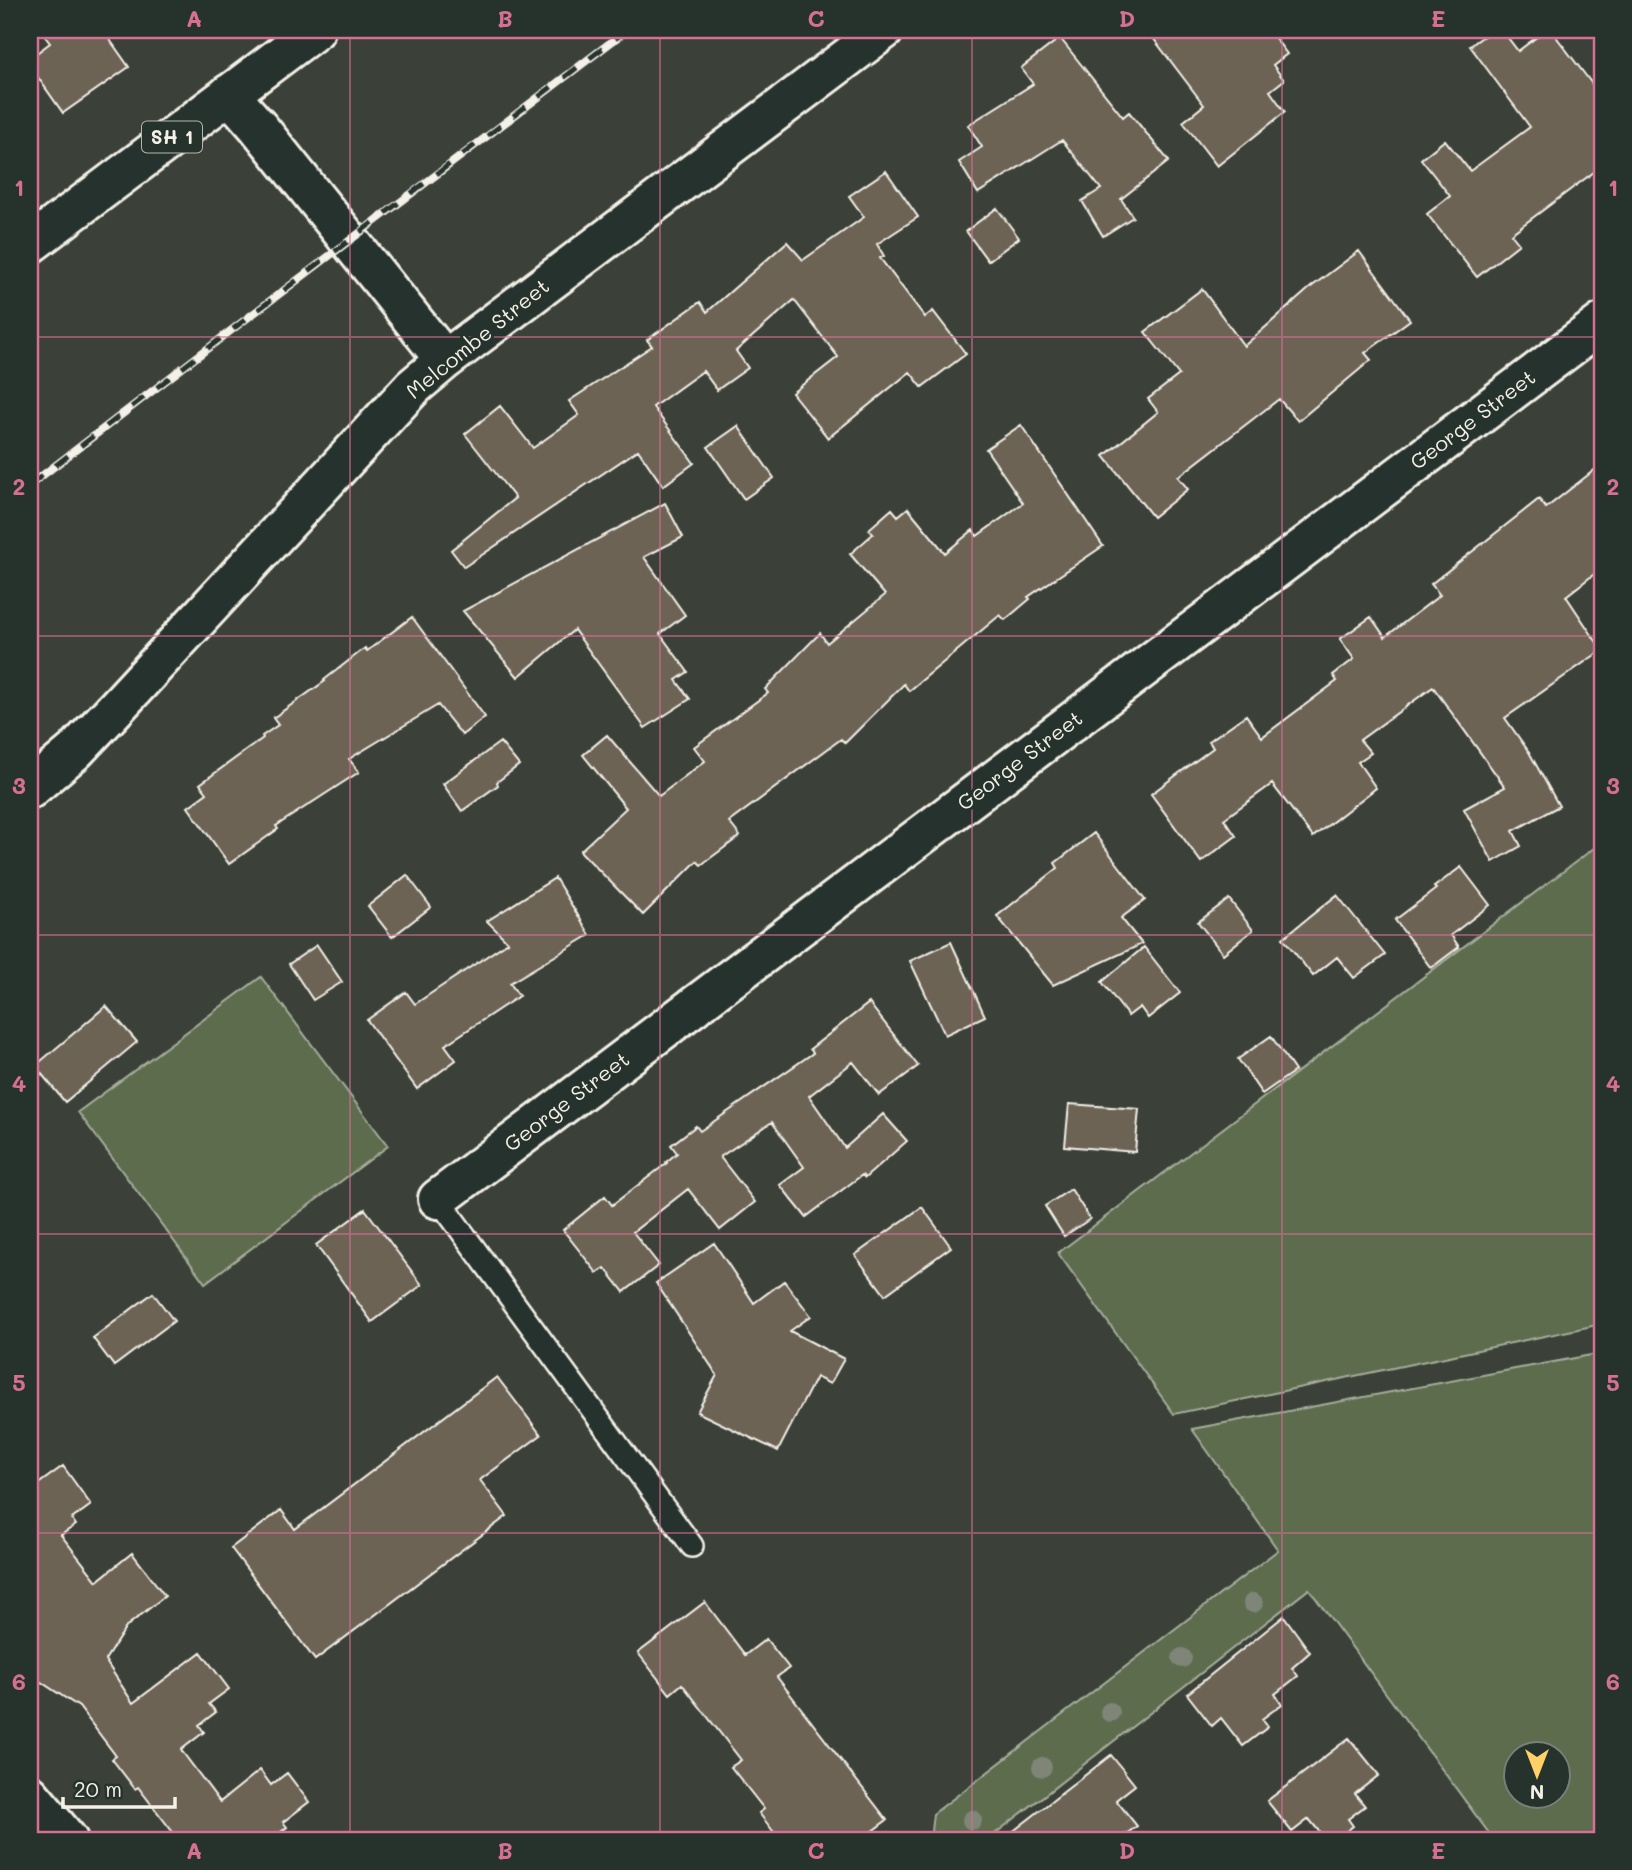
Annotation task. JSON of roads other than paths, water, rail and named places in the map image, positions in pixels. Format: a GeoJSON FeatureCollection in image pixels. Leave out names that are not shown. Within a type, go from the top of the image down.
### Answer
{"type":"FeatureCollection","features":[{"type":"Feature","properties":{"kind":"main road","name":"SH 1"},"geometry":{"type":"LineString","coordinates":[[30,244],[315,30]]}},
{"type":"Feature","properties":{"kind":"main road","name":"Melcombe Street"},"geometry":{"type":"LineString","coordinates":[[30,789],[75,751],[413,387],[445,360],[884,30]]}},
{"type":"Feature","properties":{"kind":"main road"},"geometry":{"type":"LineString","coordinates":[[229,94],[445,360]]}},
{"type":"Feature","properties":{"kind":"main road","name":"George Street"},"geometry":{"type":"LineString","coordinates":[[438,1199],[1602,323]]}},
{"type":"Feature","properties":{"kind":"main road"},"geometry":{"type":"LineString","coordinates":[[30,1795],[68,1840]]}},
{"type":"Feature","properties":{"kind":"lane"},"geometry":{"type":"LineString","coordinates":[[438,1199],[692,1546]]}},
{"type":"Feature","properties":{"kind":"railway"},"geometry":{"type":"LineString","coordinates":[[30,485],[627,30]]}}]}
